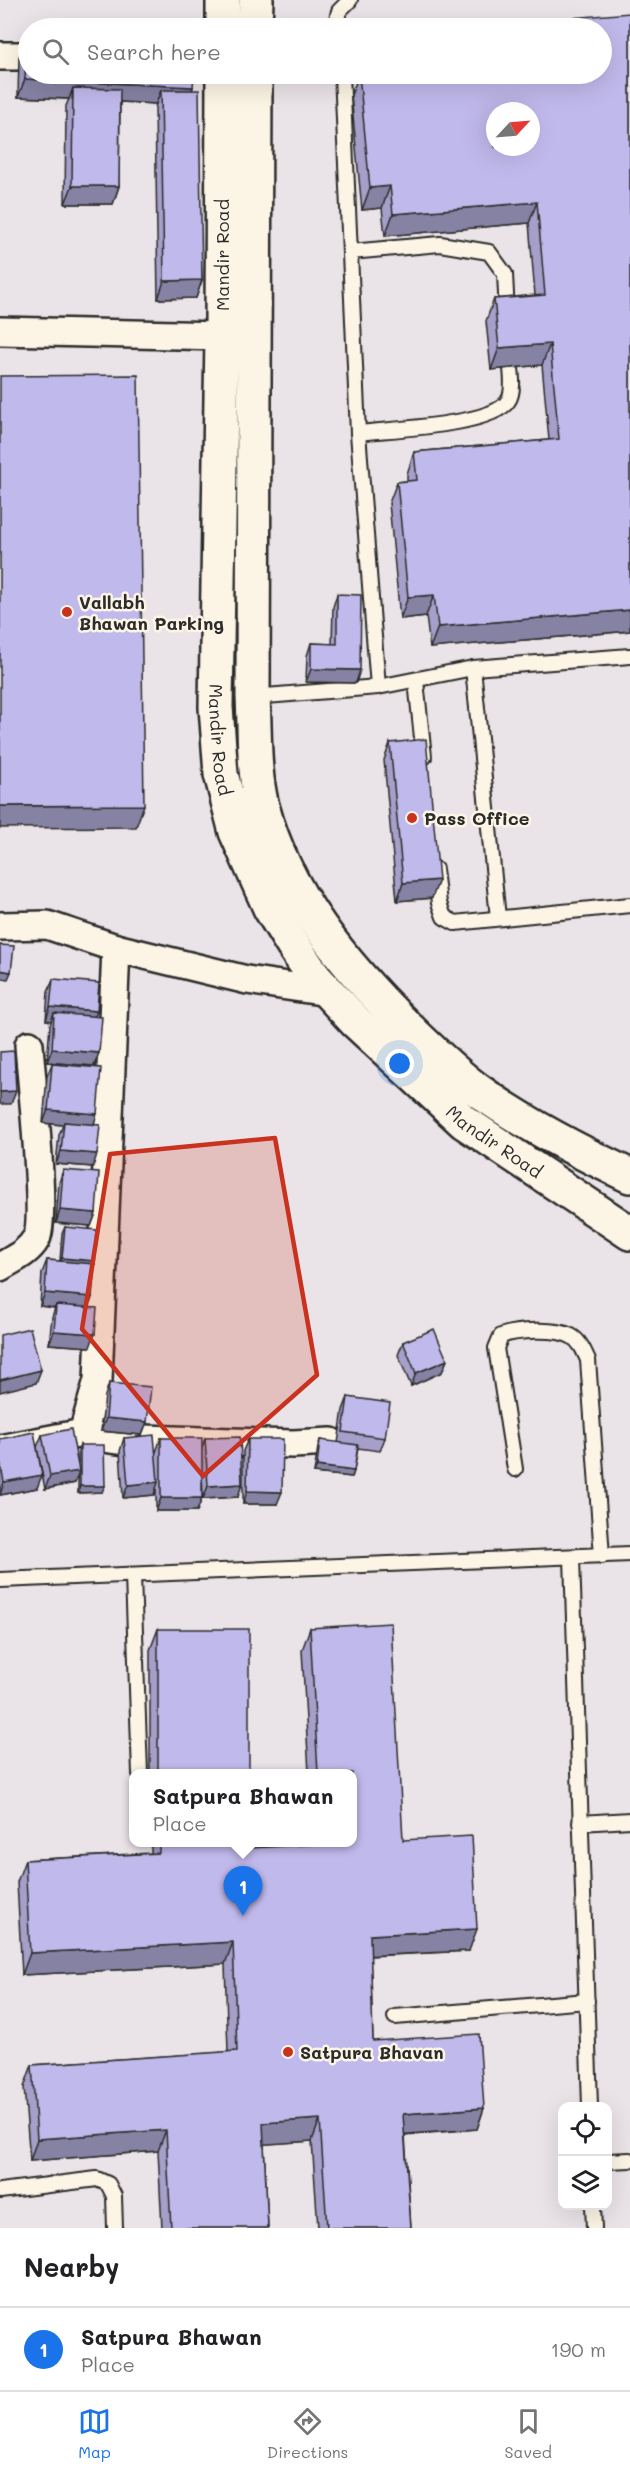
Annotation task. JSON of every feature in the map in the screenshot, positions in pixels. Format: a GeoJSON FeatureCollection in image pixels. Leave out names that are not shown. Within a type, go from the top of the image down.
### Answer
{"type":"FeatureCollection","features":[{"type":"Feature","properties":{"kind":"street"},"geometry":{"type":"LineString","coordinates":[[223,0],[223,18]]}},
{"type":"Feature","properties":{"kind":"street"},"geometry":{"type":"LineString","coordinates":[[255,18],[256,0]]}},
{"type":"Feature","properties":{"kind":"street"},"geometry":{"type":"LineString","coordinates":[[0,56],[18,56]]}},
{"type":"Feature","properties":{"kind":"street","name":"Mandir Road"},"geometry":{"type":"LineString","coordinates":[[223,84],[222,336],[216,707],[221,774],[236,832],[266,898],[292,944],[328,992],[400,1066],[464,1122],[630,1233]]}},
{"type":"Feature","properties":{"kind":"street","name":"Mandir Road"},"geometry":{"type":"LineString","coordinates":[[255,84],[254,697],[257,776],[262,805],[296,889],[328,940],[375,996],[450,1069],[478,1090],[572,1149],[630,1176]]}},
{"type":"Feature","properties":{"kind":"street"},"geometry":{"type":"LineString","coordinates":[[0,331],[222,336]]}},
{"type":"Feature","properties":{"kind":"street"},"geometry":{"type":"LineString","coordinates":[[0,926],[47,925],[116,948],[247,980],[328,992]]}},
{"type":"Feature","properties":{"kind":"street"},"geometry":{"type":"LineString","coordinates":[[83,1433],[98,1380],[116,948]]}},
{"type":"Feature","properties":{"kind":"street"},"geometry":{"type":"LineString","coordinates":[[0,1267],[26,1251],[38,1238],[41,1210],[29,1046]]}},
{"type":"Feature","properties":{"kind":"street"},"geometry":{"type":"LineString","coordinates":[[0,1449],[83,1433],[108,1440],[133,1441],[191,1439],[293,1444],[331,1442]]}},
{"type":"Feature","properties":{"kind":"lane"},"geometry":{"type":"LineString","coordinates":[[337,18],[339,11],[350,0]]}},
{"type":"Feature","properties":{"kind":"lane"},"geometry":{"type":"LineString","coordinates":[[342,84],[358,433],[378,687]]}},
{"type":"Feature","properties":{"kind":"lane"},"geometry":{"type":"LineString","coordinates":[[350,252],[440,244],[489,252],[505,274],[512,390],[509,401],[499,410],[477,420],[358,433]]}},
{"type":"Feature","properties":{"kind":"lane"},"geometry":{"type":"LineString","coordinates":[[254,697],[378,687],[473,668],[630,656]]}},
{"type":"Feature","properties":{"kind":"lane"},"geometry":{"type":"LineString","coordinates":[[473,668],[498,918]]}},
{"type":"Feature","properties":{"kind":"lane"},"geometry":{"type":"LineString","coordinates":[[416,681],[426,774]]}},
{"type":"Feature","properties":{"kind":"lane"},"geometry":{"type":"LineString","coordinates":[[434,856],[439,903],[444,917],[455,923],[630,905]]}},
{"type":"Feature","properties":{"kind":"lane"},"geometry":{"type":"LineString","coordinates":[[515,1469],[496,1348],[501,1336],[514,1331],[562,1333],[573,1337],[588,1360],[602,1556]]}},
{"type":"Feature","properties":{"kind":"lane"},"geometry":{"type":"LineString","coordinates":[[0,1580],[630,1554]]}},
{"type":"Feature","properties":{"kind":"lane"},"geometry":{"type":"LineString","coordinates":[[572,1558],[590,2102]]}},
{"type":"Feature","properties":{"kind":"lane"},"geometry":{"type":"LineString","coordinates":[[133,1576],[140,1769]]}},
{"type":"Feature","properties":{"kind":"lane"},"geometry":{"type":"LineString","coordinates":[[580,1823],[630,1820]]}},
{"type":"Feature","properties":{"kind":"lane"},"geometry":{"type":"LineString","coordinates":[[395,2017],[587,2001]]}},
{"type":"Feature","properties":{"kind":"lane"},"geometry":{"type":"LineString","coordinates":[[612,2161],[630,2160]]}},
{"type":"Feature","properties":{"kind":"lane"},"geometry":{"type":"LineString","coordinates":[[0,2191],[97,2180],[108,2184],[114,2196],[115,2228]]}},
{"type":"Feature","properties":{"kind":"lane"},"geometry":{"type":"LineString","coordinates":[[593,2210],[594,2228]]}},
{"type":"Feature","properties":{"kind":"highlighted area"},"geometry":{"type":"Polygon","coordinates":[[[275,1138],[317,1375],[203,1476],[82,1329],[110,1154],[275,1138]]]}},
{"type":"Feature","properties":{"kind":"building"},"geometry":{"type":"Polygon","coordinates":[[[630,13],[630,610],[438,627],[434,595],[408,597],[397,482],[417,480],[414,452],[559,439],[550,344],[499,348],[494,299],[545,295],[537,202],[393,214],[390,186],[370,188],[360,84],[612,84],[612,18],[570,18],[630,13]]]}},
{"type":"Feature","properties":{"kind":"building"},"geometry":{"type":"Polygon","coordinates":[[[130,84],[193,84],[193,87],[130,84]]]}},
{"type":"Feature","properties":{"kind":"building"},"geometry":{"type":"Polygon","coordinates":[[[73,88],[120,89],[119,186],[72,186],[73,88]]]}},
{"type":"Feature","properties":{"kind":"building"},"geometry":{"type":"Polygon","coordinates":[[[161,90],[199,90],[202,280],[164,281],[161,90]]]}},
{"type":"Feature","properties":{"kind":"building","name":"Vallabh Bhawan Parking"},"geometry":{"type":"Polygon","coordinates":[[[138,375],[144,805],[0,806],[0,376],[138,375]]]}},
{"type":"Feature","properties":{"kind":"building"},"geometry":{"type":"Polygon","coordinates":[[[337,594],[361,595],[360,670],[311,669],[311,643],[337,644],[337,594]]]}},
{"type":"Feature","properties":{"kind":"building"},"geometry":{"type":"Polygon","coordinates":[[[426,739],[439,880],[403,883],[390,743],[426,739]]]}},
{"type":"Feature","properties":{"kind":"building"},"geometry":{"type":"Polygon","coordinates":[[[0,945],[14,946],[11,972],[0,970],[0,945]]]}},
{"type":"Feature","properties":{"kind":"building"},"geometry":{"type":"Polygon","coordinates":[[[53,979],[99,983],[97,1011],[50,1007],[53,979]]]}},
{"type":"Feature","properties":{"kind":"building"},"geometry":{"type":"Polygon","coordinates":[[[54,1013],[102,1017],[99,1053],[52,1049],[54,1013]]]}},
{"type":"Feature","properties":{"kind":"building"},"geometry":{"type":"Polygon","coordinates":[[[14,1051],[16,1091],[0,1092],[0,1052],[14,1051]]]}},
{"type":"Feature","properties":{"kind":"building"},"geometry":{"type":"Polygon","coordinates":[[[52,1064],[101,1068],[97,1114],[48,1110],[52,1064]]]}},
{"type":"Feature","properties":{"kind":"building"},"geometry":{"type":"Polygon","coordinates":[[[64,1122],[100,1125],[97,1154],[61,1151],[64,1122]]]}},
{"type":"Feature","properties":{"kind":"building"},"geometry":{"type":"Polygon","coordinates":[[[63,1170],[99,1173],[96,1213],[60,1210],[63,1170]]]}},
{"type":"Feature","properties":{"kind":"building"},"geometry":{"type":"Polygon","coordinates":[[[65,1227],[97,1230],[95,1261],[62,1258],[65,1227]]]}},
{"type":"Feature","properties":{"kind":"building"},"geometry":{"type":"Polygon","coordinates":[[[47,1260],[95,1264],[92,1297],[45,1293],[47,1260]]]}},
{"type":"Feature","properties":{"kind":"building"},"geometry":{"type":"Polygon","coordinates":[[[56,1305],[97,1308],[95,1334],[54,1331],[56,1305]]]}},
{"type":"Feature","properties":{"kind":"building"},"geometry":{"type":"Polygon","coordinates":[[[30,1328],[41,1370],[0,1380],[0,1335],[30,1328]]]}},
{"type":"Feature","properties":{"kind":"building"},"geometry":{"type":"Polygon","coordinates":[[[434,1329],[447,1360],[416,1373],[403,1342],[434,1329]]]}},
{"type":"Feature","properties":{"kind":"building"},"geometry":{"type":"Polygon","coordinates":[[[109,1383],[151,1387],[147,1422],[106,1418],[109,1383]]]}},
{"type":"Feature","properties":{"kind":"building"},"geometry":{"type":"Polygon","coordinates":[[[348,1397],[390,1403],[385,1438],[343,1432],[348,1397]]]}},
{"type":"Feature","properties":{"kind":"building"},"geometry":{"type":"Polygon","coordinates":[[[71,1429],[79,1471],[50,1476],[42,1435],[71,1429]]]}},
{"type":"Feature","properties":{"kind":"building"},"geometry":{"type":"Polygon","coordinates":[[[34,1432],[42,1475],[4,1482],[0,1461],[0,1439],[34,1432]]]}},
{"type":"Feature","properties":{"kind":"building"},"geometry":{"type":"Polygon","coordinates":[[[154,1435],[158,1482],[128,1485],[124,1438],[154,1435]]]}},
{"type":"Feature","properties":{"kind":"building"},"geometry":{"type":"Polygon","coordinates":[[[240,1437],[242,1484],[208,1486],[205,1438],[240,1437]]]}},
{"type":"Feature","properties":{"kind":"building"},"geometry":{"type":"Polygon","coordinates":[[[161,1438],[202,1438],[202,1498],[161,1498],[161,1438]]]}},
{"type":"Feature","properties":{"kind":"building"},"geometry":{"type":"Polygon","coordinates":[[[248,1439],[283,1439],[282,1492],[247,1491],[248,1439]]]}},
{"type":"Feature","properties":{"kind":"building"},"geometry":{"type":"Polygon","coordinates":[[[320,1440],[358,1445],[354,1471],[317,1466],[320,1440]]]}},
{"type":"Feature","properties":{"kind":"building"},"geometry":{"type":"Polygon","coordinates":[[[80,1445],[104,1445],[105,1486],[80,1486],[80,1445]]]}},
{"type":"Feature","properties":{"kind":"building"},"geometry":{"type":"Polygon","coordinates":[[[391,1623],[403,1840],[472,1836],[477,1929],[370,1935],[373,2041],[479,2034],[484,2108],[403,2114],[411,2228],[327,2228],[320,2119],[263,2123],[268,2228],[171,2228],[166,2130],[37,2139],[32,2065],[237,2051],[233,1942],[30,1953],[25,1860],[159,1853],[159,1847],[357,1847],[357,1769],[318,1769],[310,1628],[391,1623]]]}},
{"type":"Feature","properties":{"kind":"building"},"geometry":{"type":"Polygon","coordinates":[[[158,1629],[249,1629],[249,1769],[158,1769],[158,1629]]]}},
{"type":"Feature","properties":{"kind":"place","name":"Vallabh Bhawan Parking"},"geometry":{"type":"Point","coordinates":[67,612]}},
{"type":"Feature","properties":{"kind":"place","name":"Pass Office"},"geometry":{"type":"Point","coordinates":[412,818]}},
{"type":"Feature","properties":{"kind":"place","name":"Satpura Bhawan"},"geometry":{"type":"Point","coordinates":[243,1916]}},
{"type":"Feature","properties":{"kind":"place","name":"Satpura Bhavan"},"geometry":{"type":"Point","coordinates":[288,2052]}}]}
